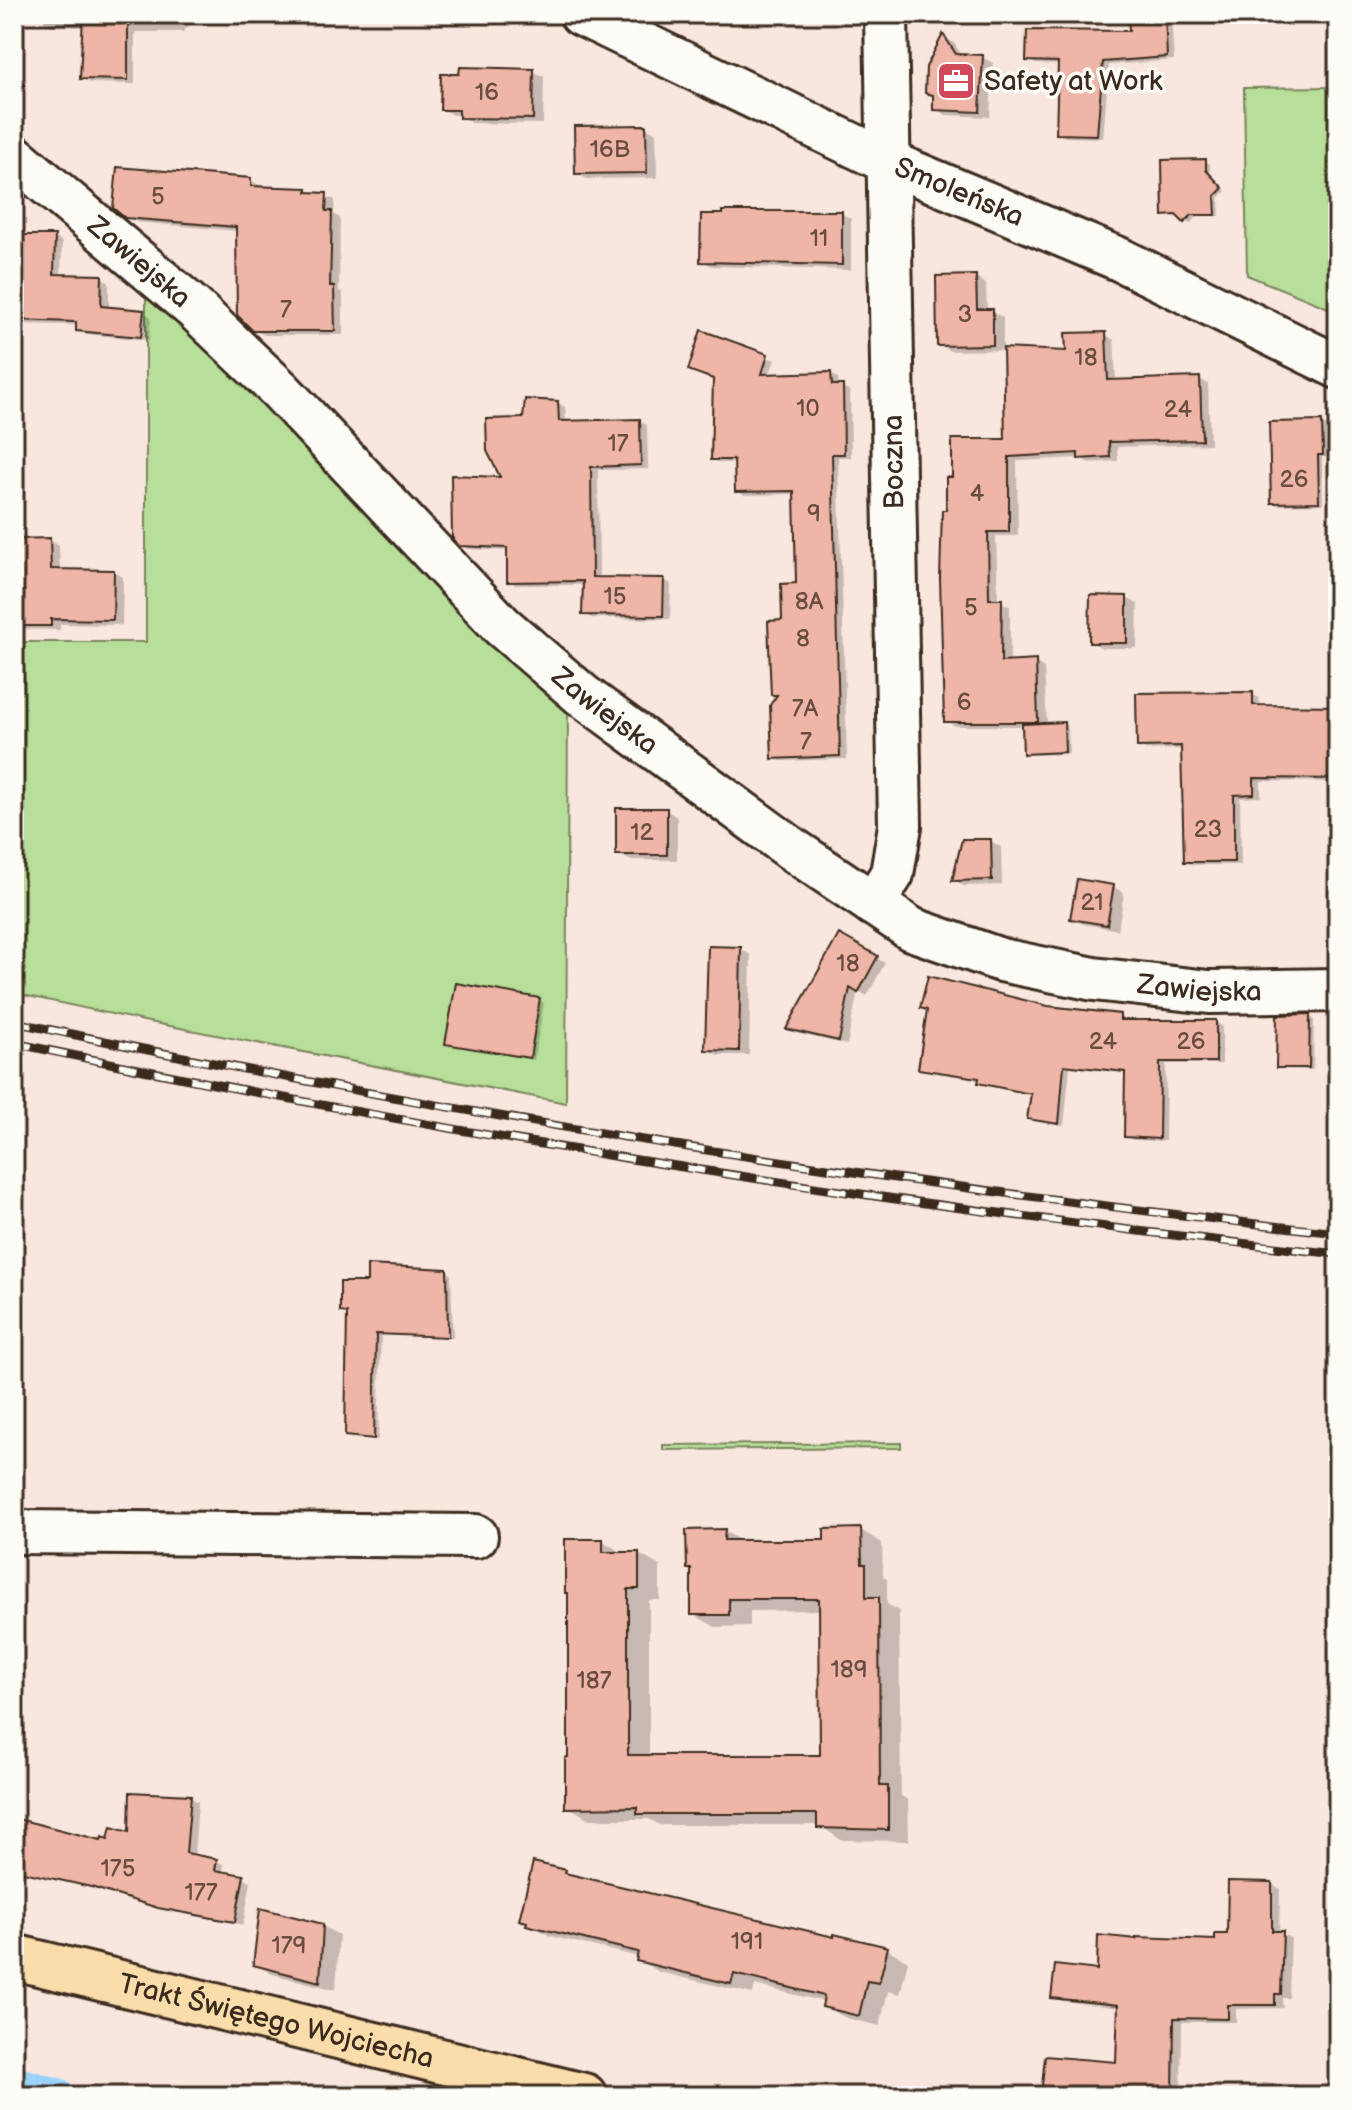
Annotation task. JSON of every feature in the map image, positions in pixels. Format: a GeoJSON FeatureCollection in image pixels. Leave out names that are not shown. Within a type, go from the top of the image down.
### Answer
{"type":"FeatureCollection","features":[{"type":"Feature","properties":{"kind":"main road","name":"Trakt Świętego Wojciecha"},"geometry":{"type":"LineString","coordinates":[[14,1957],[584,2096]]}},
{"type":"Feature","properties":{"kind":"street","name":"Smoleńska"},"geometry":{"type":"LineString","coordinates":[[581,14],[888,162],[1119,259],[1338,367]]}},
{"type":"Feature","properties":{"kind":"street","name":"Boczna"},"geometry":{"type":"LineString","coordinates":[[873,904],[892,874],[900,826],[886,14]]}},
{"type":"Feature","properties":{"kind":"street","name":"Zawiejska"},"geometry":{"type":"LineString","coordinates":[[14,156],[195,309],[280,390],[502,626],[582,695],[804,858],[911,929],[940,941],[1040,969],[1094,979],[1209,992],[1338,990]]}},
{"type":"Feature","properties":{"kind":"street"},"geometry":{"type":"LineString","coordinates":[[14,1532],[476,1536]]}},
{"type":"Feature","properties":{"kind":"green space"},"geometry":{"type":"Polygon","coordinates":[[[1338,87],[1338,312],[1247,275],[1244,88],[1338,87]]]}},
{"type":"Feature","properties":{"kind":"green space"},"geometry":{"type":"Polygon","coordinates":[[[146,287],[568,702],[566,1103],[14,993],[14,642],[146,642],[146,287]]]}},
{"type":"Feature","properties":{"kind":"green space"},"geometry":{"type":"Polygon","coordinates":[[[901,1443],[901,1448],[663,1450],[663,1445],[901,1443]]]}},
{"type":"Feature","properties":{"kind":"building"},"geometry":{"type":"Polygon","coordinates":[[[83,14],[128,14],[128,80],[80,79],[83,14]]]}},
{"type":"Feature","properties":{"kind":"building"},"geometry":{"type":"Polygon","coordinates":[[[1128,14],[1165,14],[1167,57],[1103,62],[1097,135],[1056,134],[1058,62],[1026,61],[1027,30],[1129,31],[1128,14]]]}},
{"type":"Feature","properties":{"kind":"building"},"geometry":{"type":"Polygon","coordinates":[[[943,34],[956,54],[983,55],[980,112],[933,110],[933,95],[925,93],[926,67],[943,34]]]}},
{"type":"Feature","properties":{"kind":"building"},"geometry":{"type":"Polygon","coordinates":[[[460,67],[534,69],[533,119],[459,118],[459,110],[440,110],[441,74],[459,74],[460,67]]]}},
{"type":"Feature","properties":{"kind":"building"},"geometry":{"type":"Polygon","coordinates":[[[646,125],[647,173],[575,174],[574,126],[646,125]]]}},
{"type":"Feature","properties":{"kind":"building"},"geometry":{"type":"Polygon","coordinates":[[[1206,159],[1206,170],[1223,188],[1215,196],[1216,215],[1192,215],[1184,223],[1176,215],[1163,216],[1162,160],[1206,159]]]}},
{"type":"Feature","properties":{"kind":"building"},"geometry":{"type":"Polygon","coordinates":[[[117,167],[251,178],[251,186],[307,188],[307,192],[327,193],[326,211],[332,211],[330,286],[334,286],[335,331],[253,331],[237,315],[236,227],[125,218],[113,208],[117,167]]]}},
{"type":"Feature","properties":{"kind":"building"},"geometry":{"type":"Polygon","coordinates":[[[722,211],[842,211],[842,265],[700,262],[701,214],[722,214],[722,211]]]}},
{"type":"Feature","properties":{"kind":"building"},"geometry":{"type":"Polygon","coordinates":[[[14,235],[55,235],[54,274],[102,275],[101,306],[144,310],[141,337],[76,331],[76,322],[14,320],[14,235]]]}},
{"type":"Feature","properties":{"kind":"building"},"geometry":{"type":"Polygon","coordinates":[[[976,275],[977,309],[993,309],[993,345],[937,346],[936,276],[976,275]]]}},
{"type":"Feature","properties":{"kind":"building"},"geometry":{"type":"Polygon","coordinates":[[[701,330],[768,354],[762,374],[831,372],[832,385],[843,385],[844,454],[832,454],[840,756],[772,759],[770,705],[777,695],[771,695],[768,621],[782,620],[781,584],[796,583],[794,491],[735,492],[734,460],[711,460],[713,379],[688,370],[701,330]]]}},
{"type":"Feature","properties":{"kind":"building"},"geometry":{"type":"Polygon","coordinates":[[[1106,332],[1108,380],[1200,377],[1202,440],[1109,442],[1110,457],[1078,459],[1078,453],[1009,457],[1009,532],[988,532],[989,599],[1002,599],[1001,662],[1036,660],[1038,722],[944,722],[940,579],[942,510],[946,510],[946,477],[952,477],[952,439],[1005,439],[1003,348],[1066,351],[1065,333],[1106,332]]]}},
{"type":"Feature","properties":{"kind":"building"},"geometry":{"type":"Polygon","coordinates":[[[525,399],[558,401],[559,421],[640,419],[641,465],[591,467],[592,577],[664,578],[663,616],[582,615],[583,581],[507,582],[507,548],[459,546],[452,537],[451,475],[500,477],[487,451],[486,419],[523,418],[525,399]]]}},
{"type":"Feature","properties":{"kind":"building"},"geometry":{"type":"Polygon","coordinates":[[[1322,421],[1323,455],[1318,455],[1319,502],[1271,503],[1269,422],[1322,421]]]}},
{"type":"Feature","properties":{"kind":"building"},"geometry":{"type":"Polygon","coordinates":[[[50,538],[51,569],[114,570],[113,620],[51,619],[51,626],[14,626],[14,539],[50,538]]]}},
{"type":"Feature","properties":{"kind":"building"},"geometry":{"type":"Polygon","coordinates":[[[1090,595],[1127,596],[1127,643],[1089,643],[1090,595]]]}},
{"type":"Feature","properties":{"kind":"building"},"geometry":{"type":"Polygon","coordinates":[[[1253,692],[1253,705],[1338,706],[1338,779],[1254,778],[1254,794],[1234,795],[1234,862],[1184,862],[1181,746],[1137,747],[1136,693],[1253,692]]]}},
{"type":"Feature","properties":{"kind":"building"},"geometry":{"type":"Polygon","coordinates":[[[1064,722],[1065,752],[1023,754],[1022,724],[1064,722]]]}},
{"type":"Feature","properties":{"kind":"building"},"geometry":{"type":"Polygon","coordinates":[[[616,808],[667,808],[667,855],[616,855],[616,808]]]}},
{"type":"Feature","properties":{"kind":"building"},"geometry":{"type":"Polygon","coordinates":[[[962,839],[991,839],[992,880],[952,881],[962,839]]]}},
{"type":"Feature","properties":{"kind":"building"},"geometry":{"type":"Polygon","coordinates":[[[1077,879],[1114,885],[1107,925],[1070,919],[1077,879]]]}},
{"type":"Feature","properties":{"kind":"building"},"geometry":{"type":"Polygon","coordinates":[[[839,934],[878,956],[858,993],[850,988],[839,1041],[786,1029],[839,934]]]}},
{"type":"Feature","properties":{"kind":"building"},"geometry":{"type":"Polygon","coordinates":[[[708,946],[741,947],[739,1051],[705,1050],[708,946]]]}},
{"type":"Feature","properties":{"kind":"building"},"geometry":{"type":"Polygon","coordinates":[[[928,976],[1048,1006],[1120,1014],[1120,1020],[1216,1020],[1216,1062],[1160,1062],[1159,1139],[1124,1137],[1125,1072],[1064,1065],[1059,1124],[1027,1119],[1031,1094],[978,1083],[979,1078],[918,1069],[927,1010],[920,1008],[928,976]]]}},
{"type":"Feature","properties":{"kind":"building"},"geometry":{"type":"Polygon","coordinates":[[[456,983],[540,998],[530,1058],[445,1044],[456,983]]]}},
{"type":"Feature","properties":{"kind":"building"},"geometry":{"type":"Polygon","coordinates":[[[1310,1014],[1309,1068],[1276,1068],[1277,1015],[1310,1014]]]}},
{"type":"Feature","properties":{"kind":"building"},"geometry":{"type":"Polygon","coordinates":[[[367,1265],[447,1269],[448,1337],[376,1334],[374,1439],[345,1436],[347,1313],[340,1312],[340,1282],[367,1282],[367,1265]]]}},
{"type":"Feature","properties":{"kind":"building"},"geometry":{"type":"Polygon","coordinates":[[[861,1528],[866,1597],[879,1597],[880,1786],[888,1786],[888,1830],[817,1828],[817,1814],[637,1814],[637,1807],[565,1808],[568,1593],[565,1593],[565,1539],[603,1539],[603,1552],[639,1552],[639,1589],[628,1589],[628,1755],[820,1755],[819,1599],[729,1599],[729,1615],[691,1615],[691,1569],[687,1569],[686,1530],[725,1529],[724,1540],[824,1540],[824,1529],[861,1528]]]}},
{"type":"Feature","properties":{"kind":"building"},"geometry":{"type":"Polygon","coordinates":[[[130,1792],[191,1795],[186,1853],[217,1859],[215,1870],[244,1875],[235,1922],[158,1908],[91,1887],[14,1870],[14,1818],[101,1840],[102,1837],[108,1839],[111,1827],[129,1832],[130,1792]]]}},
{"type":"Feature","properties":{"kind":"building"},"geometry":{"type":"Polygon","coordinates":[[[533,1862],[566,1870],[565,1873],[888,1947],[879,1983],[867,1981],[859,2016],[822,2007],[824,1996],[734,1974],[731,1984],[636,1961],[638,1952],[526,1925],[527,1922],[519,1920],[533,1862]]]}},
{"type":"Feature","properties":{"kind":"building"},"geometry":{"type":"Polygon","coordinates":[[[1228,1881],[1272,1882],[1272,1931],[1283,1931],[1281,1994],[1275,1994],[1275,2005],[1228,2005],[1228,2019],[1174,2018],[1173,2096],[1041,2096],[1045,2056],[1116,2062],[1118,2005],[1051,1998],[1055,1965],[1097,1970],[1098,1935],[1215,1940],[1215,1934],[1227,1934],[1228,1881]]]}},
{"type":"Feature","properties":{"kind":"building"},"geometry":{"type":"Polygon","coordinates":[[[260,1908],[323,1924],[320,1982],[253,1965],[260,1908]]]}},
{"type":"Feature","properties":{"kind":"waterway"},"geometry":{"type":"LineString","coordinates":[[14,2084],[58,2096]]}},
{"type":"Feature","properties":{"kind":"railway"},"geometry":{"type":"LineString","coordinates":[[14,1022],[343,1088],[673,1145],[1005,1193],[1338,1233]]}},
{"type":"Feature","properties":{"kind":"railway"},"geometry":{"type":"LineString","coordinates":[[14,1043],[343,1109],[673,1166],[1005,1214],[1338,1254]]}},
{"type":"Feature","properties":{"kind":"place","name":"Safety at Work"},"geometry":{"type":"Point","coordinates":[956,81]}}]}
